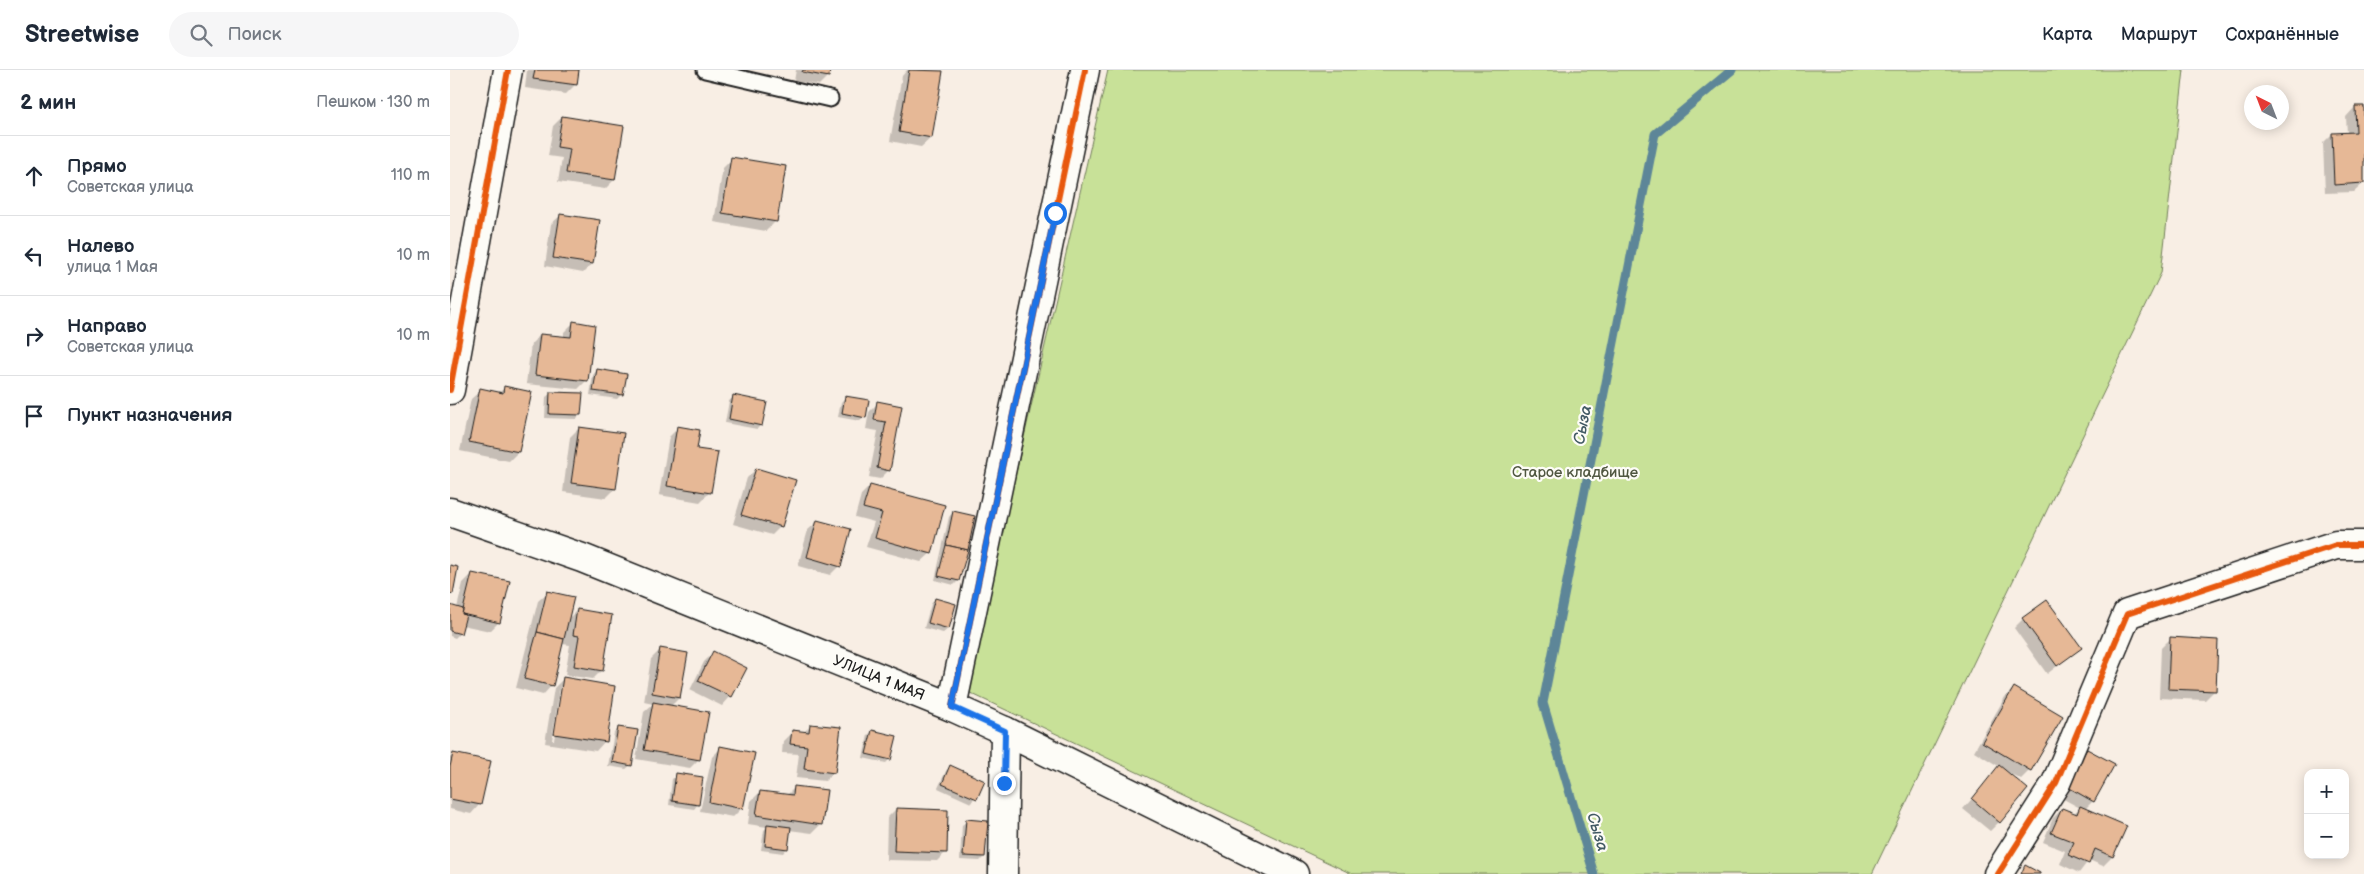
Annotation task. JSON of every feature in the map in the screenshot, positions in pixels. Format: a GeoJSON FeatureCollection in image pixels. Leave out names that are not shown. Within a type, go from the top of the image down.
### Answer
{"type":"FeatureCollection","features":[{"type":"Feature","properties":{"kind":"street"},"geometry":{"type":"LineString","coordinates":[[450,390],[508,70]]}},
{"type":"Feature","properties":{"kind":"street"},"geometry":{"type":"LineString","coordinates":[[952,707],[1085,70]]}},
{"type":"Feature","properties":{"kind":"street","name":"УЛИЦА 1 МАЯ"},"geometry":{"type":"LineString","coordinates":[[450,512],[582,558],[952,707],[1005,731],[1294,874]]}},
{"type":"Feature","properties":{"kind":"street"},"geometry":{"type":"LineString","coordinates":[[1998,874],[2056,783],[2127,614],[2336,544],[2364,546]]}},
{"type":"Feature","properties":{"kind":"street"},"geometry":{"type":"LineString","coordinates":[[1003,874],[1005,731]]}},
{"type":"Feature","properties":{"kind":"lane"},"geometry":{"type":"LineString","coordinates":[[705,70],[830,99]]}},
{"type":"Feature","properties":{"kind":"green space","name":"Старое кладбище"},"geometry":{"type":"Polygon","coordinates":[[[1108,70],[2184,70],[2161,273],[1872,874],[1352,874],[966,691],[1108,70]]]}},
{"type":"Feature","properties":{"kind":"building"},"geometry":{"type":"Polygon","coordinates":[[[535,70],[579,70],[577,85],[533,79],[535,70]]]}},
{"type":"Feature","properties":{"kind":"building"},"geometry":{"type":"Polygon","coordinates":[[[803,70],[830,70],[829,77],[802,72],[803,70]]]}},
{"type":"Feature","properties":{"kind":"building"},"geometry":{"type":"Polygon","coordinates":[[[909,70],[943,71],[932,138],[899,132],[909,70]]]}},
{"type":"Feature","properties":{"kind":"building"},"geometry":{"type":"Polygon","coordinates":[[[2355,106],[2364,106],[2364,183],[2334,185],[2332,133],[2356,132],[2355,106]]]}},
{"type":"Feature","properties":{"kind":"building"},"geometry":{"type":"Polygon","coordinates":[[[562,116],[624,126],[615,180],[566,173],[570,149],[557,147],[562,116]]]}},
{"type":"Feature","properties":{"kind":"building"},"geometry":{"type":"Polygon","coordinates":[[[731,157],[786,166],[777,222],[722,213],[731,157]]]}},
{"type":"Feature","properties":{"kind":"building"},"geometry":{"type":"Polygon","coordinates":[[[560,214],[600,220],[593,264],[553,258],[560,214]]]}},
{"type":"Feature","properties":{"kind":"building"},"geometry":{"type":"Polygon","coordinates":[[[573,321],[595,325],[588,381],[535,375],[540,334],[571,337],[573,321]]]}},
{"type":"Feature","properties":{"kind":"building"},"geometry":{"type":"Polygon","coordinates":[[[597,369],[627,374],[623,395],[593,391],[597,369]]]}},
{"type":"Feature","properties":{"kind":"building"},"geometry":{"type":"Polygon","coordinates":[[[504,386],[532,392],[519,452],[469,442],[480,388],[503,393],[504,386]]]}},
{"type":"Feature","properties":{"kind":"building"},"geometry":{"type":"Polygon","coordinates":[[[550,392],[583,393],[581,415],[549,414],[550,392]]]}},
{"type":"Feature","properties":{"kind":"building"},"geometry":{"type":"Polygon","coordinates":[[[733,395],[767,402],[762,426],[729,419],[733,395]]]}},
{"type":"Feature","properties":{"kind":"building"},"geometry":{"type":"Polygon","coordinates":[[[845,396],[869,400],[866,418],[842,413],[845,396]]]}},
{"type":"Feature","properties":{"kind":"building"},"geometry":{"type":"Polygon","coordinates":[[[877,401],[902,406],[890,471],[877,468],[886,422],[874,420],[877,401]]]}},
{"type":"Feature","properties":{"kind":"building"},"geometry":{"type":"Polygon","coordinates":[[[677,426],[700,430],[697,449],[718,452],[711,493],[667,486],[677,426]]]}},
{"type":"Feature","properties":{"kind":"building"},"geometry":{"type":"Polygon","coordinates":[[[579,427],[624,433],[616,489],[571,483],[579,427]]]}},
{"type":"Feature","properties":{"kind":"building"},"geometry":{"type":"Polygon","coordinates":[[[756,468],[796,480],[782,527],[741,515],[756,468]]]}},
{"type":"Feature","properties":{"kind":"building"},"geometry":{"type":"Polygon","coordinates":[[[870,485],[945,505],[932,554],[875,538],[882,513],[863,508],[870,485]]]}},
{"type":"Feature","properties":{"kind":"building"},"geometry":{"type":"Polygon","coordinates":[[[953,511],[975,516],[968,550],[946,545],[953,511]]]}},
{"type":"Feature","properties":{"kind":"building"},"geometry":{"type":"Polygon","coordinates":[[[817,520],[851,529],[841,567],[807,557],[817,520]]]}},
{"type":"Feature","properties":{"kind":"building"},"geometry":{"type":"Polygon","coordinates":[[[946,545],[968,550],[959,581],[938,576],[946,545]]]}},
{"type":"Feature","properties":{"kind":"building"},"geometry":{"type":"Polygon","coordinates":[[[450,565],[458,567],[453,594],[450,593],[450,565]]]}},
{"type":"Feature","properties":{"kind":"building"},"geometry":{"type":"Polygon","coordinates":[[[472,573],[510,581],[500,623],[462,614],[472,573]]]}},
{"type":"Feature","properties":{"kind":"building"},"geometry":{"type":"Polygon","coordinates":[[[547,591],[574,597],[564,639],[537,632],[547,591]]]}},
{"type":"Feature","properties":{"kind":"building"},"geometry":{"type":"Polygon","coordinates":[[[935,598],[956,604],[949,629],[928,623],[935,598]]]}},
{"type":"Feature","properties":{"kind":"building"},"geometry":{"type":"Polygon","coordinates":[[[2047,600],[2082,648],[2057,666],[2022,618],[2047,600]]]}},
{"type":"Feature","properties":{"kind":"building"},"geometry":{"type":"Polygon","coordinates":[[[450,605],[463,609],[462,614],[466,615],[461,634],[450,631],[450,605]]]}},
{"type":"Feature","properties":{"kind":"building"},"geometry":{"type":"Polygon","coordinates":[[[577,609],[612,615],[603,671],[574,666],[579,636],[573,635],[577,609]]]}},
{"type":"Feature","properties":{"kind":"building"},"geometry":{"type":"Polygon","coordinates":[[[537,632],[564,639],[553,686],[524,679],[537,632]]]}},
{"type":"Feature","properties":{"kind":"building"},"geometry":{"type":"Polygon","coordinates":[[[2170,637],[2218,640],[2216,691],[2168,689],[2170,637]]]}},
{"type":"Feature","properties":{"kind":"building"},"geometry":{"type":"Polygon","coordinates":[[[660,648],[688,653],[680,698],[652,693],[660,648]]]}},
{"type":"Feature","properties":{"kind":"building"},"geometry":{"type":"Polygon","coordinates":[[[713,651],[747,668],[732,697],[698,681],[713,651]]]}},
{"type":"Feature","properties":{"kind":"building"},"geometry":{"type":"Polygon","coordinates":[[[563,677],[615,686],[607,742],[554,734],[563,677]]]}},
{"type":"Feature","properties":{"kind":"building"},"geometry":{"type":"Polygon","coordinates":[[[2014,687],[2063,716],[2031,771],[1982,742],[2014,687]]]}},
{"type":"Feature","properties":{"kind":"building"},"geometry":{"type":"Polygon","coordinates":[[[653,702],[709,712],[700,760],[644,750],[653,702]]]}},
{"type":"Feature","properties":{"kind":"building"},"geometry":{"type":"Polygon","coordinates":[[[810,724],[841,727],[835,773],[804,769],[807,746],[790,744],[792,730],[809,732],[810,724]]]}},
{"type":"Feature","properties":{"kind":"building"},"geometry":{"type":"Polygon","coordinates":[[[618,727],[638,730],[632,766],[612,762],[618,727]]]}},
{"type":"Feature","properties":{"kind":"building"},"geometry":{"type":"Polygon","coordinates":[[[872,730],[897,736],[891,760],[866,754],[872,730]]]}},
{"type":"Feature","properties":{"kind":"building"},"geometry":{"type":"Polygon","coordinates":[[[720,746],[755,753],[743,809],[709,802],[720,746]]]}},
{"type":"Feature","properties":{"kind":"building"},"geometry":{"type":"Polygon","coordinates":[[[2087,749],[2115,764],[2094,802],[2066,786],[2087,749]]]}},
{"type":"Feature","properties":{"kind":"building"},"geometry":{"type":"Polygon","coordinates":[[[453,753],[491,761],[481,805],[450,799],[450,767],[453,753]]]}},
{"type":"Feature","properties":{"kind":"building"},"geometry":{"type":"Polygon","coordinates":[[[950,765],[985,781],[977,799],[942,784],[950,765]]]}},
{"type":"Feature","properties":{"kind":"building"},"geometry":{"type":"Polygon","coordinates":[[[1999,765],[2028,789],[2000,823],[1972,799],[1999,765]]]}},
{"type":"Feature","properties":{"kind":"building"},"geometry":{"type":"Polygon","coordinates":[[[676,773],[703,777],[699,805],[672,801],[676,773]]]}},
{"type":"Feature","properties":{"kind":"building"},"geometry":{"type":"Polygon","coordinates":[[[794,786],[827,790],[822,825],[756,815],[760,791],[793,795],[794,786]]]}},
{"type":"Feature","properties":{"kind":"building"},"geometry":{"type":"Polygon","coordinates":[[[2080,806],[2127,826],[2113,857],[2095,849],[2089,864],[2068,855],[2074,842],[2051,833],[2062,808],[2077,814],[2080,806]]]}},
{"type":"Feature","properties":{"kind":"building"},"geometry":{"type":"Polygon","coordinates":[[[896,808],[948,810],[947,853],[894,851],[896,808]]]}},
{"type":"Feature","properties":{"kind":"building"},"geometry":{"type":"Polygon","coordinates":[[[966,819],[988,821],[985,857],[963,856],[966,819]]]}},
{"type":"Feature","properties":{"kind":"building"},"geometry":{"type":"Polygon","coordinates":[[[767,824],[791,827],[788,849],[765,846],[767,824]]]}},
{"type":"Feature","properties":{"kind":"building"},"geometry":{"type":"Polygon","coordinates":[[[2025,865],[2040,873],[2040,874],[2021,874],[2025,865]]]}},
{"type":"Feature","properties":{"kind":"waterway","name":"Сыза"},"geometry":{"type":"LineString","coordinates":[[1594,874],[1543,703],[1655,134],[1732,70]]}},
{"type":"Feature","properties":{"kind":"cycle path"},"geometry":{"type":"LineString","coordinates":[[450,390],[508,70]]}},
{"type":"Feature","properties":{"kind":"cycle path"},"geometry":{"type":"LineString","coordinates":[[952,707],[1085,70]]}},
{"type":"Feature","properties":{"kind":"cycle path"},"geometry":{"type":"LineString","coordinates":[[1998,874],[2056,783],[2127,614],[2336,545],[2364,545]]}},
{"type":"Feature","properties":{"kind":"route"},"geometry":{"type":"LineString","coordinates":[[1004,783],[1005,731],[952,707],[1055,213]]}}]}
